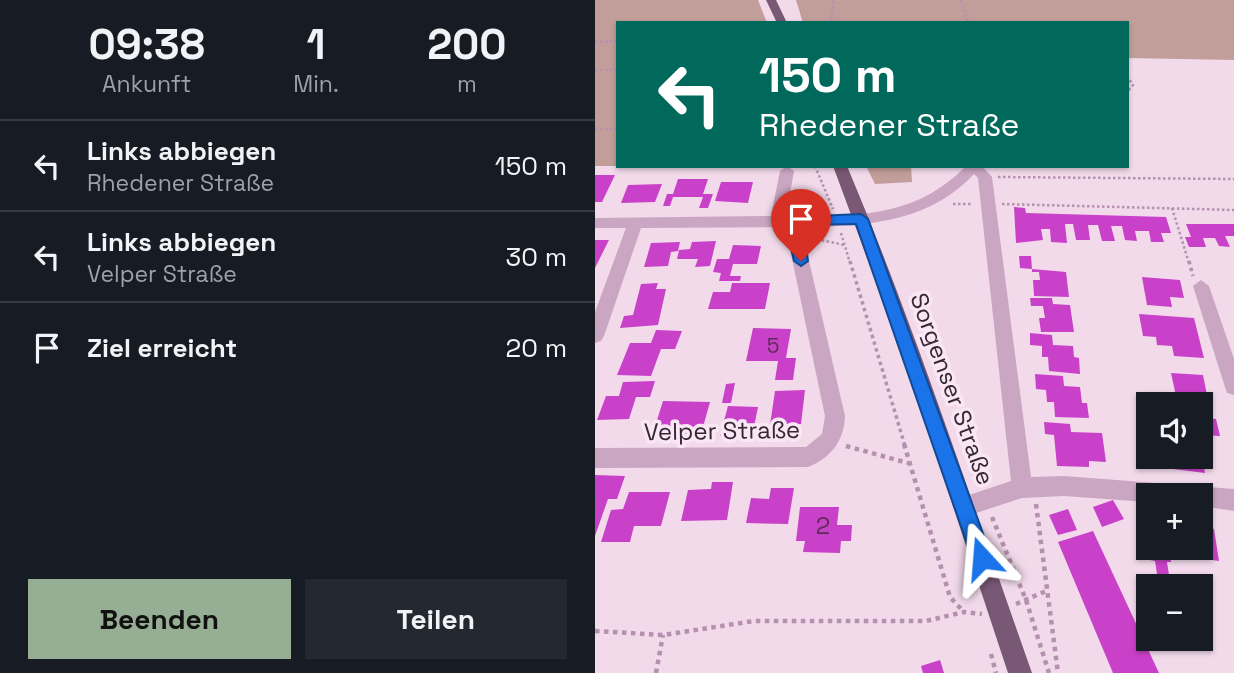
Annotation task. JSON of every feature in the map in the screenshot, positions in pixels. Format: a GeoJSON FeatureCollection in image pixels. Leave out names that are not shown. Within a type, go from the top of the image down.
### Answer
{"type":"FeatureCollection","features":[{"type":"Feature","properties":{"kind":"main road"},"geometry":{"type":"LineString","coordinates":[[771,0],[783,21]]}},
{"type":"Feature","properties":{"kind":"main road"},"geometry":{"type":"LineString","coordinates":[[782,0],[784,21]]}},
{"type":"Feature","properties":{"kind":"main road","name":"Sorgenser Straße"},"geometry":{"type":"LineString","coordinates":[[841,168],[974,502],[999,610],[1020,673]]}},
{"type":"Feature","properties":{"kind":"street"},"geometry":{"type":"LineString","coordinates":[[595,223],[790,225],[861,219],[905,210],[935,200],[972,168]]}},
{"type":"Feature","properties":{"kind":"street"},"geometry":{"type":"LineString","coordinates":[[976,168],[985,177],[1028,488]]}},
{"type":"Feature","properties":{"kind":"street"},"geometry":{"type":"LineString","coordinates":[[787,171],[790,225]]}},
{"type":"Feature","properties":{"kind":"street"},"geometry":{"type":"LineString","coordinates":[[595,336],[636,222]]}},
{"type":"Feature","properties":{"kind":"street","name":"Velper Straße"},"geometry":{"type":"LineString","coordinates":[[595,458],[808,457],[831,441],[835,416],[790,225]]}},
{"type":"Feature","properties":{"kind":"street"},"geometry":{"type":"LineString","coordinates":[[1201,286],[1234,387]]}},
{"type":"Feature","properties":{"kind":"street"},"geometry":{"type":"LineString","coordinates":[[974,502],[1028,488],[1136,491]]}},
{"type":"Feature","properties":{"kind":"street"},"geometry":{"type":"LineString","coordinates":[[1213,497],[1234,500]]}},
{"type":"Feature","properties":{"kind":"path"},"geometry":{"type":"LineString","coordinates":[[830,21],[834,0]]}},
{"type":"Feature","properties":{"kind":"path"},"geometry":{"type":"LineString","coordinates":[[961,0],[967,21]]}},
{"type":"Feature","properties":{"kind":"path"},"geometry":{"type":"LineString","coordinates":[[595,42],[616,41]]}},
{"type":"Feature","properties":{"kind":"path"},"geometry":{"type":"LineString","coordinates":[[595,70],[616,70]]}},
{"type":"Feature","properties":{"kind":"path"},"geometry":{"type":"LineString","coordinates":[[595,129],[616,129]]}},
{"type":"Feature","properties":{"kind":"path"},"geometry":{"type":"LineString","coordinates":[[816,168],[828,193]]}},
{"type":"Feature","properties":{"kind":"path"},"geometry":{"type":"LineString","coordinates":[[985,177],[1234,179]]}},
{"type":"Feature","properties":{"kind":"path"},"geometry":{"type":"LineString","coordinates":[[935,200],[952,204],[1234,210]]}},
{"type":"Feature","properties":{"kind":"path"},"geometry":{"type":"LineString","coordinates":[[1172,208],[1193,275],[1201,286]]}},
{"type":"Feature","properties":{"kind":"path"},"geometry":{"type":"LineString","coordinates":[[837,222],[950,597],[964,612]]}},
{"type":"Feature","properties":{"kind":"path"},"geometry":{"type":"LineString","coordinates":[[790,225],[844,245]]}},
{"type":"Feature","properties":{"kind":"path"},"geometry":{"type":"LineString","coordinates":[[831,441],[908,463]]}},
{"type":"Feature","properties":{"kind":"path"},"geometry":{"type":"LineString","coordinates":[[1028,488],[1058,673]]}},
{"type":"Feature","properties":{"kind":"path"},"geometry":{"type":"LineString","coordinates":[[974,502],[1026,600],[1049,673]]}},
{"type":"Feature","properties":{"kind":"path"},"geometry":{"type":"LineString","coordinates":[[1026,600],[1046,591]]}},
{"type":"Feature","properties":{"kind":"path"},"geometry":{"type":"LineString","coordinates":[[595,631],[663,635],[754,621],[926,621],[964,612],[979,615],[999,610]]}},
{"type":"Feature","properties":{"kind":"path"},"geometry":{"type":"LineString","coordinates":[[656,673],[663,635]]}},
{"type":"Feature","properties":{"kind":"shaded area"},"geometry":{"type":"Polygon","coordinates":[[[595,0],[758,0],[766,21],[616,21],[616,166],[595,166],[595,0]]]}},
{"type":"Feature","properties":{"kind":"shaded area"},"geometry":{"type":"Polygon","coordinates":[[[796,0],[1234,0],[1234,60],[1129,58],[1129,21],[802,21],[796,0]]]}},
{"type":"Feature","properties":{"kind":"shaded area"},"geometry":{"type":"Polygon","coordinates":[[[867,168],[911,168],[912,182],[875,184],[867,168]]]}},
{"type":"Feature","properties":{"kind":"building"},"geometry":{"type":"Polygon","coordinates":[[[595,175],[615,175],[602,202],[595,202],[595,175]]]}},
{"type":"Feature","properties":{"kind":"building"},"geometry":{"type":"Polygon","coordinates":[[[678,179],[708,179],[703,194],[713,194],[708,208],[699,208],[703,197],[673,197],[670,206],[663,206],[667,194],[673,194],[678,179]]]}},
{"type":"Feature","properties":{"kind":"building"},"geometry":{"type":"Polygon","coordinates":[[[721,182],[753,182],[748,203],[715,201],[721,182]]]}},
{"type":"Feature","properties":{"kind":"building"},"geometry":{"type":"Polygon","coordinates":[[[662,184],[655,202],[621,203],[628,185],[662,184]]]}},
{"type":"Feature","properties":{"kind":"building"},"geometry":{"type":"Polygon","coordinates":[[[1014,207],[1025,208],[1026,213],[1166,217],[1171,233],[1161,233],[1164,242],[1151,242],[1149,231],[1135,231],[1137,241],[1125,240],[1122,226],[1111,226],[1115,241],[1102,241],[1098,225],[1088,225],[1090,240],[1076,240],[1073,224],[1065,224],[1067,243],[1051,242],[1050,229],[1041,229],[1043,240],[1016,243],[1014,207]]]}},
{"type":"Feature","properties":{"kind":"building"},"geometry":{"type":"Polygon","coordinates":[[[1186,224],[1234,224],[1234,236],[1225,236],[1230,247],[1219,246],[1215,238],[1203,238],[1206,247],[1189,247],[1185,237],[1191,237],[1186,224]]]}},
{"type":"Feature","properties":{"kind":"building"},"geometry":{"type":"Polygon","coordinates":[[[595,240],[609,240],[595,268],[595,240]]]}},
{"type":"Feature","properties":{"kind":"building"},"geometry":{"type":"Polygon","coordinates":[[[716,241],[710,266],[695,267],[698,259],[677,259],[679,250],[690,249],[692,242],[716,241]]]}},
{"type":"Feature","properties":{"kind":"building"},"geometry":{"type":"Polygon","coordinates":[[[680,242],[678,251],[671,252],[668,266],[644,267],[651,243],[680,242]]]}},
{"type":"Feature","properties":{"kind":"building"},"geometry":{"type":"Polygon","coordinates":[[[733,245],[761,246],[757,264],[733,264],[730,276],[741,276],[740,281],[719,281],[721,273],[713,272],[717,259],[729,259],[733,245]]]}},
{"type":"Feature","properties":{"kind":"building"},"geometry":{"type":"Polygon","coordinates":[[[1019,256],[1031,256],[1032,269],[1020,268],[1019,256]]]}},
{"type":"Feature","properties":{"kind":"building"},"geometry":{"type":"Polygon","coordinates":[[[1032,269],[1066,272],[1069,297],[1034,296],[1033,280],[1040,280],[1039,272],[1032,272],[1032,269]]]}},
{"type":"Feature","properties":{"kind":"building"},"geometry":{"type":"Polygon","coordinates":[[[1142,277],[1180,280],[1184,298],[1170,297],[1172,307],[1147,305],[1142,277]]]}},
{"type":"Feature","properties":{"kind":"building"},"geometry":{"type":"Polygon","coordinates":[[[658,283],[656,289],[666,289],[658,325],[620,328],[624,316],[633,315],[641,284],[658,283]]]}},
{"type":"Feature","properties":{"kind":"building"},"geometry":{"type":"Polygon","coordinates":[[[732,283],[770,283],[765,309],[708,309],[713,292],[730,292],[732,283]]]}},
{"type":"Feature","properties":{"kind":"building"},"geometry":{"type":"Polygon","coordinates":[[[1030,298],[1052,298],[1053,304],[1070,305],[1074,332],[1041,332],[1039,318],[1045,318],[1043,306],[1031,306],[1030,298]]]}},
{"type":"Feature","properties":{"kind":"building"},"geometry":{"type":"Polygon","coordinates":[[[1139,314],[1194,318],[1204,358],[1174,356],[1172,346],[1157,345],[1156,337],[1143,336],[1139,314]]]}},
{"type":"Feature","properties":{"kind":"building"},"geometry":{"type":"Polygon","coordinates":[[[753,328],[791,329],[786,358],[796,358],[793,380],[775,380],[778,361],[746,361],[753,328]]]}},
{"type":"Feature","properties":{"kind":"building"},"geometry":{"type":"Polygon","coordinates":[[[656,330],[682,331],[675,349],[661,349],[651,376],[617,375],[630,343],[651,343],[656,330]]]}},
{"type":"Feature","properties":{"kind":"building"},"geometry":{"type":"Polygon","coordinates":[[[1030,333],[1052,335],[1053,345],[1073,346],[1074,357],[1079,358],[1080,374],[1049,371],[1048,357],[1042,357],[1042,346],[1030,345],[1030,333]]]}},
{"type":"Feature","properties":{"kind":"building"},"geometry":{"type":"Polygon","coordinates":[[[1171,373],[1203,375],[1206,392],[1175,392],[1171,373]]]}},
{"type":"Feature","properties":{"kind":"building"},"geometry":{"type":"Polygon","coordinates":[[[1035,374],[1063,376],[1064,386],[1080,387],[1082,403],[1087,403],[1089,418],[1055,417],[1054,402],[1047,402],[1046,390],[1036,389],[1035,374]]]}},
{"type":"Feature","properties":{"kind":"building"},"geometry":{"type":"Polygon","coordinates":[[[655,381],[650,397],[636,397],[629,419],[597,420],[606,396],[619,396],[623,382],[655,381]]]}},
{"type":"Feature","properties":{"kind":"building"},"geometry":{"type":"Polygon","coordinates":[[[735,383],[731,403],[722,403],[726,384],[735,383]]]}},
{"type":"Feature","properties":{"kind":"building"},"geometry":{"type":"Polygon","coordinates":[[[805,390],[801,424],[770,425],[775,391],[805,390]]]}},
{"type":"Feature","properties":{"kind":"building"},"geometry":{"type":"Polygon","coordinates":[[[663,401],[710,402],[701,434],[653,433],[663,401]]]}},
{"type":"Feature","properties":{"kind":"building"},"geometry":{"type":"Polygon","coordinates":[[[728,406],[758,407],[752,437],[720,436],[728,406]]]}},
{"type":"Feature","properties":{"kind":"building"},"geometry":{"type":"Polygon","coordinates":[[[1213,419],[1216,419],[1220,436],[1213,436],[1213,419]]]}},
{"type":"Feature","properties":{"kind":"building"},"geometry":{"type":"Polygon","coordinates":[[[1044,422],[1070,424],[1071,432],[1102,433],[1106,462],[1089,461],[1089,467],[1057,466],[1054,435],[1045,434],[1044,422]]]}},
{"type":"Feature","properties":{"kind":"building"},"geometry":{"type":"Polygon","coordinates":[[[1173,469],[1204,469],[1205,473],[1173,469]]]}},
{"type":"Feature","properties":{"kind":"building"},"geometry":{"type":"Polygon","coordinates":[[[595,475],[625,476],[617,499],[608,499],[595,536],[595,475]]]}},
{"type":"Feature","properties":{"kind":"building"},"geometry":{"type":"Polygon","coordinates":[[[712,482],[733,482],[727,520],[681,521],[688,490],[711,489],[712,482]]]}},
{"type":"Feature","properties":{"kind":"building"},"geometry":{"type":"Polygon","coordinates":[[[771,488],[794,488],[788,524],[746,523],[751,498],[769,499],[771,488]]]}},
{"type":"Feature","properties":{"kind":"building"},"geometry":{"type":"Polygon","coordinates":[[[629,492],[670,492],[661,526],[634,526],[630,542],[601,542],[611,510],[623,509],[629,492]]]}},
{"type":"Feature","properties":{"kind":"building"},"geometry":{"type":"Polygon","coordinates":[[[1113,500],[1124,519],[1102,527],[1093,507],[1113,500]]]}},
{"type":"Feature","properties":{"kind":"building"},"geometry":{"type":"Polygon","coordinates":[[[800,507],[839,507],[837,525],[852,525],[851,541],[841,541],[840,553],[803,552],[805,541],[796,541],[800,507]]]}},
{"type":"Feature","properties":{"kind":"building"},"geometry":{"type":"Polygon","coordinates":[[[1068,509],[1077,530],[1058,535],[1049,515],[1068,509]]]}},
{"type":"Feature","properties":{"kind":"building"},"geometry":{"type":"Polygon","coordinates":[[[1213,529],[1214,529],[1219,561],[1212,560],[1213,529]]]}},
{"type":"Feature","properties":{"kind":"building"},"geometry":{"type":"Polygon","coordinates":[[[1093,531],[1136,624],[1136,651],[1149,651],[1159,673],[1113,673],[1058,542],[1093,531]]]}},
{"type":"Feature","properties":{"kind":"building"},"geometry":{"type":"Polygon","coordinates":[[[1150,560],[1171,560],[1167,562],[1169,574],[1157,574],[1155,561],[1150,560]]]}},
{"type":"Feature","properties":{"kind":"building"},"geometry":{"type":"Polygon","coordinates":[[[940,660],[944,673],[923,673],[921,666],[940,660]]]}},
{"type":"Feature","properties":{"kind":"route"},"geometry":{"type":"LineString","coordinates":[[801,261],[795,235],[796,220],[837,222],[861,219],[982,558]]}}]}
